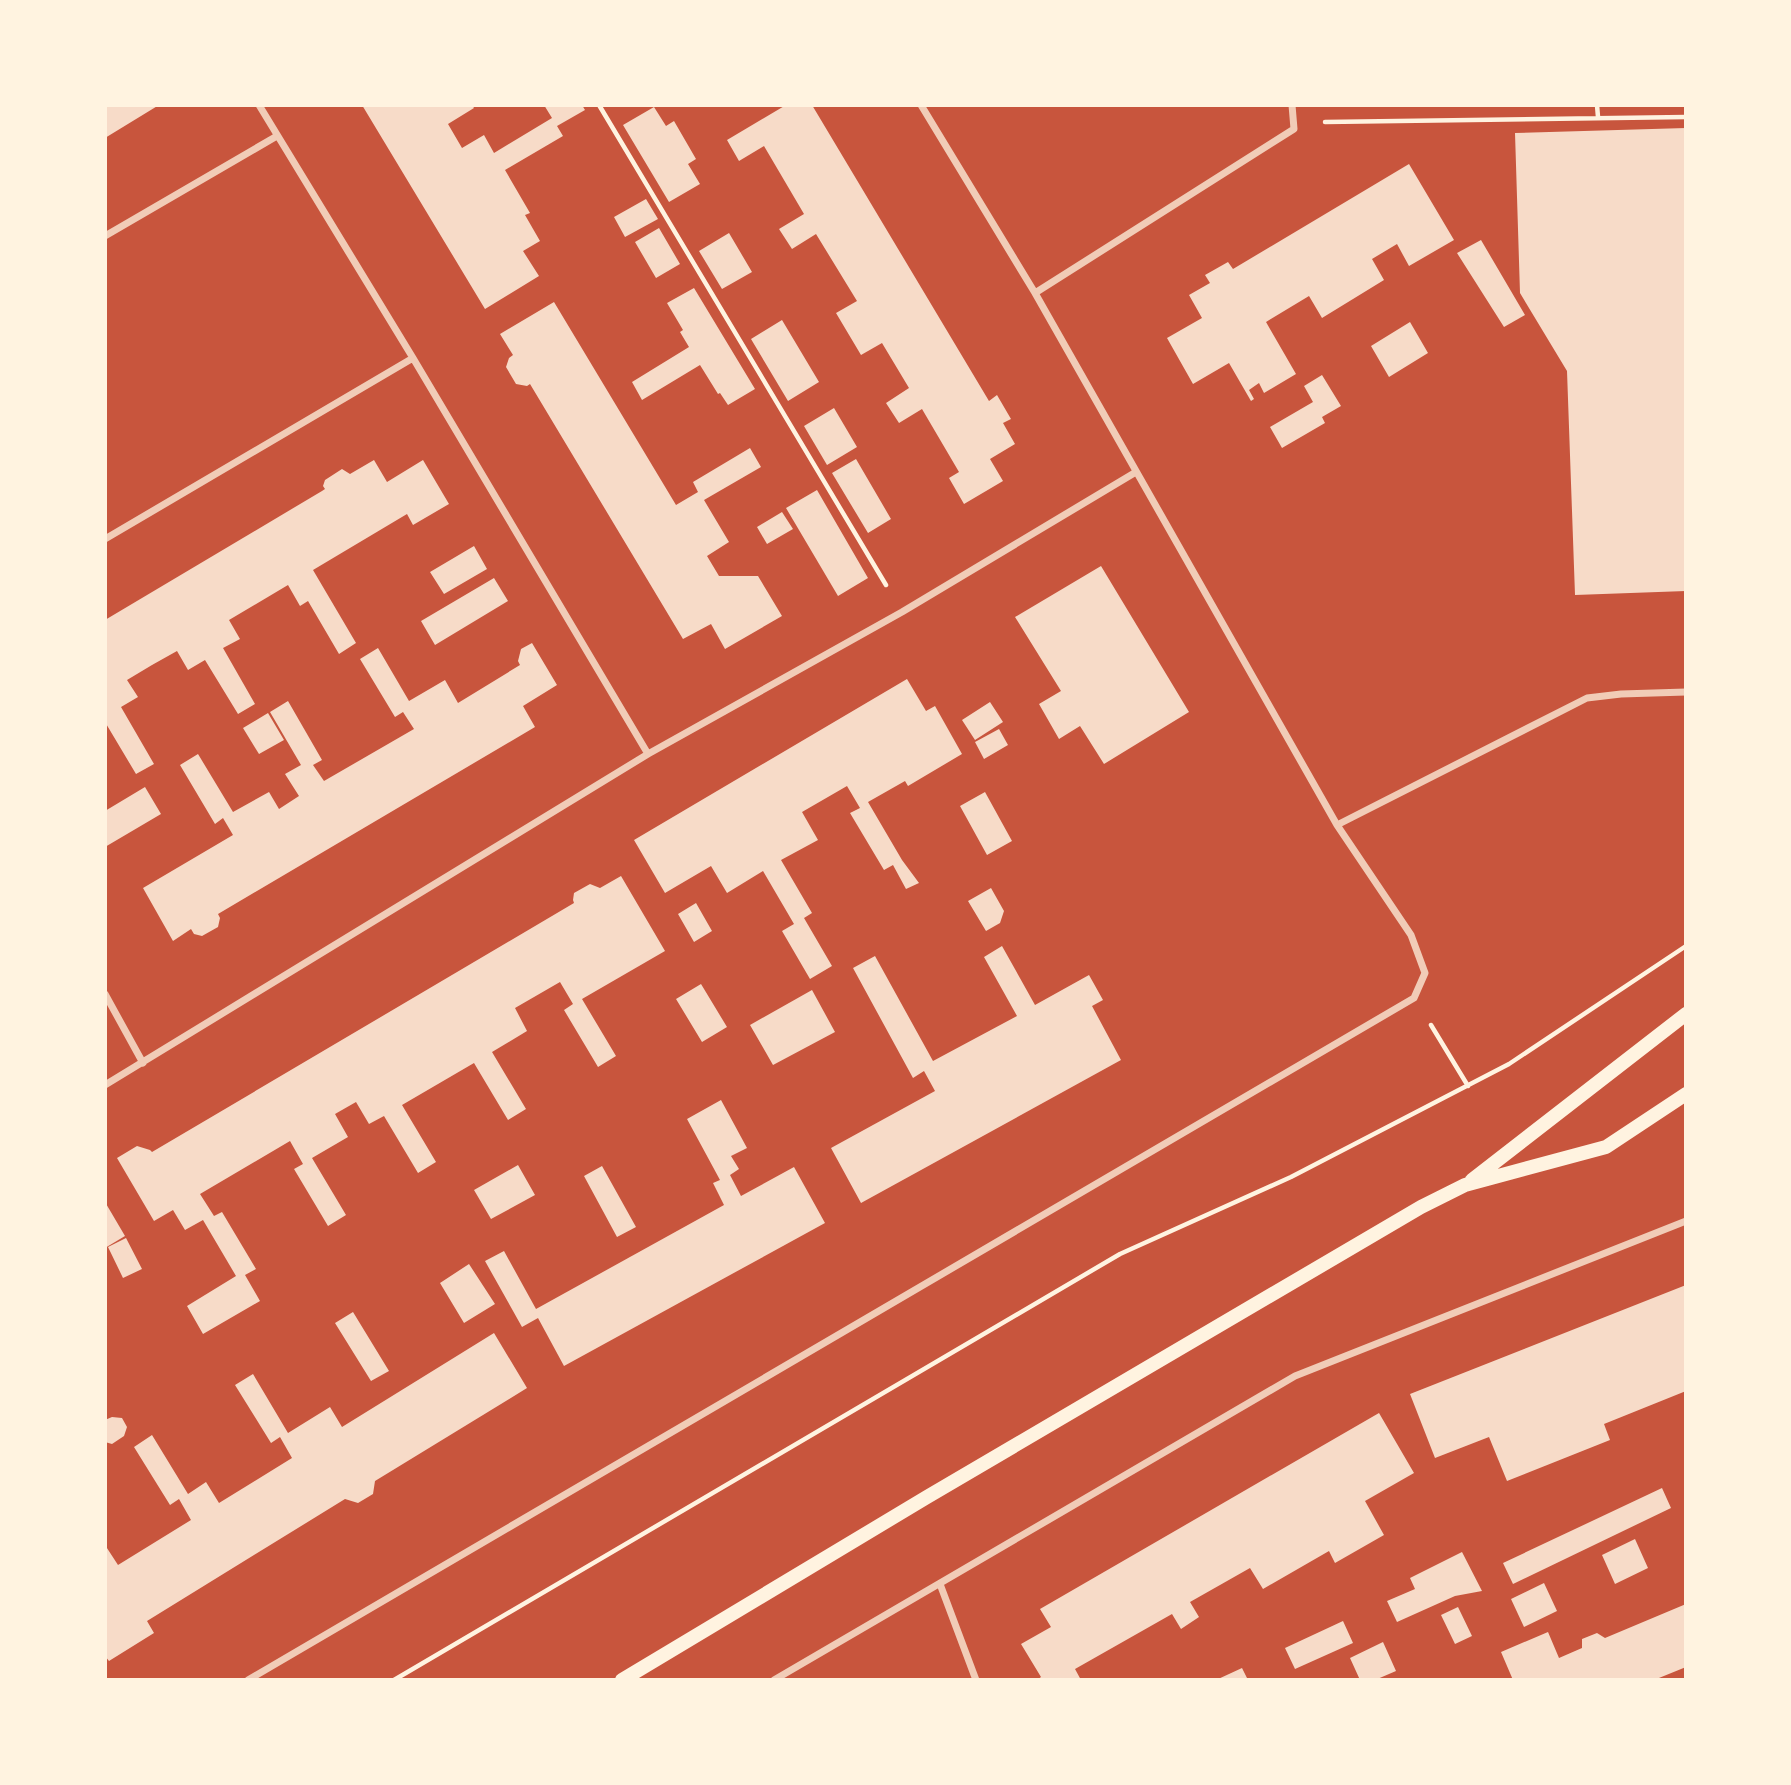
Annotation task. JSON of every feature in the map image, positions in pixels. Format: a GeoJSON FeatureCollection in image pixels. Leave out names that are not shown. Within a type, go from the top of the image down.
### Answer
{"type":"FeatureCollection","features":[{"type":"Feature","properties":{"kind":"main road"},"geometry":{"type":"LineString","coordinates":[[622,1680],[927,1497],[1421,1207],[1465,1185],[1686,1014]]}},
{"type":"Feature","properties":{"kind":"main road"},"geometry":{"type":"LineString","coordinates":[[1465,1185],[1606,1147],[1686,1094]]}},
{"type":"Feature","properties":{"kind":"street"},"geometry":{"type":"LineString","coordinates":[[259,105],[648,754]]}},
{"type":"Feature","properties":{"kind":"street"},"geometry":{"type":"LineString","coordinates":[[248,1680],[1414,998],[1425,973],[1411,935],[1337,824],[1035,293],[920,105]]}},
{"type":"Feature","properties":{"kind":"street"},"geometry":{"type":"LineString","coordinates":[[1035,293],[1294,129],[1292,105]]}},
{"type":"Feature","properties":{"kind":"street"},"geometry":{"type":"LineString","coordinates":[[105,236],[277,136]]}},
{"type":"Feature","properties":{"kind":"street"},"geometry":{"type":"LineString","coordinates":[[105,538],[413,358]]}},
{"type":"Feature","properties":{"kind":"street"},"geometry":{"type":"LineString","coordinates":[[105,1085],[648,754],[902,612],[1136,472]]}},
{"type":"Feature","properties":{"kind":"street"},"geometry":{"type":"LineString","coordinates":[[1337,824],[1587,698],[1620,694],[1685,693]]}},
{"type":"Feature","properties":{"kind":"street"},"geometry":{"type":"LineString","coordinates":[[105,993],[143,1063]]}},
{"type":"Feature","properties":{"kind":"street"},"geometry":{"type":"LineString","coordinates":[[774,1680],[1295,1376],[1686,1221]]}},
{"type":"Feature","properties":{"kind":"street"},"geometry":{"type":"LineString","coordinates":[[940,1584],[976,1680]]}},
{"type":"Feature","properties":{"kind":"path"},"geometry":{"type":"LineString","coordinates":[[599,105],[902,612]]}},
{"type":"Feature","properties":{"kind":"path"},"geometry":{"type":"LineString","coordinates":[[1597,105],[1598,117]]}},
{"type":"Feature","properties":{"kind":"path"},"geometry":{"type":"LineString","coordinates":[[1294,129],[1329,121],[1686,117]]}},
{"type":"Feature","properties":{"kind":"path"},"geometry":{"type":"LineString","coordinates":[[394,1680],[1120,1254],[1291,1177],[1509,1064],[1686,946]]}},
{"type":"Feature","properties":{"kind":"path"},"geometry":{"type":"LineString","coordinates":[[1414,998],[1468,1086]]}},
{"type":"Feature","properties":{"kind":"building"},"geometry":{"type":"Polygon","coordinates":[[[105,105],[159,105],[105,138],[105,105]]]}},
{"type":"Feature","properties":{"kind":"building"},"geometry":{"type":"Polygon","coordinates":[[[362,105],[472,105],[474,108],[448,124],[462,148],[484,135],[494,153],[552,118],[544,105],[582,105],[585,110],[557,126],[563,136],[505,170],[530,213],[525,215],[540,241],[523,251],[539,276],[485,309],[362,105]]]}},
{"type":"Feature","properties":{"kind":"building"},"geometry":{"type":"Polygon","coordinates":[[[786,105],[812,105],[989,401],[997,395],[1011,419],[1003,423],[1015,444],[990,459],[1003,481],[964,504],[949,478],[959,472],[922,409],[899,423],[886,403],[909,388],[882,343],[861,355],[836,313],[857,301],[816,234],[792,249],[779,229],[804,214],[764,146],[739,161],[727,140],[786,105]]]}},
{"type":"Feature","properties":{"kind":"building"},"geometry":{"type":"Polygon","coordinates":[[[654,107],[666,126],[674,121],[696,159],[688,164],[700,184],[669,202],[623,125],[654,107]]]}},
{"type":"Feature","properties":{"kind":"building"},"geometry":{"type":"Polygon","coordinates":[[[1686,128],[1686,591],[1575,595],[1567,371],[1520,293],[1515,133],[1686,128]]]}},
{"type":"Feature","properties":{"kind":"building"},"geometry":{"type":"Polygon","coordinates":[[[1409,164],[1454,240],[1409,266],[1397,244],[1372,259],[1384,280],[1322,318],[1309,296],[1266,322],[1296,374],[1264,393],[1259,383],[1249,390],[1254,399],[1251,401],[1229,363],[1193,384],[1167,338],[1202,318],[1189,295],[1210,283],[1205,275],[1228,262],[1233,269],[1409,164]]]}},
{"type":"Feature","properties":{"kind":"building"},"geometry":{"type":"Polygon","coordinates":[[[646,199],[658,219],[625,237],[614,217],[646,199]]]}},
{"type":"Feature","properties":{"kind":"building"},"geometry":{"type":"Polygon","coordinates":[[[659,228],[680,264],[656,278],[635,242],[659,228]]]}},
{"type":"Feature","properties":{"kind":"building"},"geometry":{"type":"Polygon","coordinates":[[[729,233],[752,272],[722,289],[699,251],[729,233]]]}},
{"type":"Feature","properties":{"kind":"building"},"geometry":{"type":"Polygon","coordinates":[[[1481,240],[1525,315],[1504,327],[1457,253],[1481,240]]]}},
{"type":"Feature","properties":{"kind":"building"},"geometry":{"type":"Polygon","coordinates":[[[694,288],[755,389],[728,405],[700,365],[642,400],[632,382],[689,347],[680,332],[683,330],[667,303],[694,288]]]}},
{"type":"Feature","properties":{"kind":"building"},"geometry":{"type":"Polygon","coordinates":[[[554,302],[676,505],[698,492],[693,482],[750,448],[761,467],[704,500],[729,542],[707,556],[719,576],[758,576],[782,616],[725,649],[711,624],[683,639],[530,384],[516,384],[506,367],[513,355],[500,334],[554,302]]]}},
{"type":"Feature","properties":{"kind":"building"},"geometry":{"type":"Polygon","coordinates":[[[782,320],[819,382],[788,401],[751,339],[782,320]]]}},
{"type":"Feature","properties":{"kind":"building"},"geometry":{"type":"Polygon","coordinates":[[[1410,322],[1428,353],[1389,377],[1371,346],[1410,322]]]}},
{"type":"Feature","properties":{"kind":"building"},"geometry":{"type":"Polygon","coordinates":[[[1322,375],[1341,406],[1322,417],[1325,423],[1282,448],[1270,427],[1313,402],[1304,386],[1322,375]]]}},
{"type":"Feature","properties":{"kind":"building"},"geometry":{"type":"Polygon","coordinates":[[[834,408],[857,447],[827,465],[804,426],[834,408]]]}},
{"type":"Feature","properties":{"kind":"building"},"geometry":{"type":"Polygon","coordinates":[[[856,459],[891,519],[868,533],[832,473],[856,459]]]}},
{"type":"Feature","properties":{"kind":"building"},"geometry":{"type":"Polygon","coordinates":[[[374,460],[387,482],[423,460],[449,504],[413,525],[407,514],[313,570],[356,643],[339,654],[308,601],[300,606],[288,585],[229,620],[240,639],[223,648],[255,704],[238,714],[205,660],[188,670],[177,651],[152,665],[127,680],[138,697],[121,707],[154,764],[136,774],[105,722],[105,620],[322,491],[325,489],[325,480],[342,469],[350,474],[374,460]]]}},
{"type":"Feature","properties":{"kind":"building"},"geometry":{"type":"Polygon","coordinates":[[[817,490],[868,578],[838,596],[786,508],[817,490]]]}},
{"type":"Feature","properties":{"kind":"building"},"geometry":{"type":"Polygon","coordinates":[[[782,512],[793,529],[767,544],[757,527],[782,512]]]}},
{"type":"Feature","properties":{"kind":"building"},"geometry":{"type":"Polygon","coordinates":[[[474,546],[487,569],[444,594],[430,572],[474,546]]]}},
{"type":"Feature","properties":{"kind":"building"},"geometry":{"type":"Polygon","coordinates":[[[1101,566],[1189,712],[1104,764],[1080,726],[1059,739],[1039,704],[1061,691],[1015,617],[1101,566]]]}},
{"type":"Feature","properties":{"kind":"building"},"geometry":{"type":"Polygon","coordinates":[[[494,578],[508,601],[435,645],[421,621],[494,578]]]}},
{"type":"Feature","properties":{"kind":"building"},"geometry":{"type":"Polygon","coordinates":[[[532,643],[557,685],[523,706],[535,727],[218,914],[218,927],[202,936],[194,934],[191,929],[173,941],[143,888],[233,835],[223,818],[215,824],[180,765],[198,754],[233,812],[269,792],[279,809],[299,796],[285,774],[301,765],[270,712],[288,701],[322,760],[313,765],[324,781],[414,729],[403,712],[395,717],[360,659],[378,648],[409,701],[445,680],[458,703],[520,665],[518,661],[521,649],[532,643]]]}},
{"type":"Feature","properties":{"kind":"building"},"geometry":{"type":"Polygon","coordinates":[[[907,679],[926,711],[935,706],[962,754],[908,786],[905,781],[868,802],[902,860],[919,883],[906,889],[893,865],[884,870],[850,813],[860,808],[847,786],[802,812],[818,840],[781,860],[812,913],[804,918],[832,966],[810,979],[782,931],[794,924],[763,871],[727,893],[711,866],[665,893],[634,840],[907,679]]]}},
{"type":"Feature","properties":{"kind":"building"},"geometry":{"type":"Polygon","coordinates":[[[990,702],[1003,722],[975,740],[962,720],[990,702]]]}},
{"type":"Feature","properties":{"kind":"building"},"geometry":{"type":"Polygon","coordinates":[[[268,713],[284,740],[259,754],[243,728],[268,713]]]}},
{"type":"Feature","properties":{"kind":"building"},"geometry":{"type":"Polygon","coordinates":[[[999,729],[1008,745],[984,759],[975,742],[999,729]]]}},
{"type":"Feature","properties":{"kind":"building"},"geometry":{"type":"Polygon","coordinates":[[[145,787],[161,814],[105,847],[105,811],[145,787]]]}},
{"type":"Feature","properties":{"kind":"building"},"geometry":{"type":"Polygon","coordinates":[[[985,792],[1012,841],[987,855],[960,806],[985,792]]]}},
{"type":"Feature","properties":{"kind":"building"},"geometry":{"type":"Polygon","coordinates":[[[621,876],[665,951],[582,999],[616,1056],[598,1067],[564,1010],[573,1004],[560,982],[515,1008],[527,1031],[492,1052],[526,1109],[508,1120],[474,1063],[402,1105],[436,1162],[418,1173],[384,1116],[369,1124],[356,1102],[335,1114],[348,1137],[312,1158],[346,1215],[328,1226],[294,1169],[303,1164],[290,1141],[200,1194],[214,1216],[222,1212],[256,1269],[245,1275],[260,1301],[203,1334],[187,1306],[236,1276],[203,1220],[185,1230],[173,1210],[154,1221],[117,1158],[137,1146],[152,1152],[574,903],[574,893],[590,884],[600,888],[621,876]]]}},
{"type":"Feature","properties":{"kind":"building"},"geometry":{"type":"Polygon","coordinates":[[[991,888],[1004,911],[1000,923],[986,931],[968,901],[991,888]]]}},
{"type":"Feature","properties":{"kind":"building"},"geometry":{"type":"Polygon","coordinates":[[[696,903],[712,931],[694,942],[678,914],[696,903]]]}},
{"type":"Feature","properties":{"kind":"building"},"geometry":{"type":"Polygon","coordinates":[[[1002,946],[1035,1005],[1089,975],[1103,1000],[1092,1006],[1121,1060],[861,1203],[831,1148],[935,1091],[924,1071],[913,1078],[853,968],[875,956],[933,1061],[1017,1016],[984,957],[1002,946]]]}},
{"type":"Feature","properties":{"kind":"building"},"geometry":{"type":"Polygon","coordinates":[[[701,984],[727,1027],[702,1042],[676,999],[701,984]]]}},
{"type":"Feature","properties":{"kind":"building"},"geometry":{"type":"Polygon","coordinates":[[[812,990],[835,1032],[773,1065],[750,1025],[812,990]]]}},
{"type":"Feature","properties":{"kind":"building"},"geometry":{"type":"Polygon","coordinates":[[[721,1100],[747,1148],[731,1156],[739,1169],[730,1175],[741,1196],[794,1167],[825,1223],[564,1366],[538,1318],[522,1327],[485,1261],[504,1251],[536,1309],[724,1205],[713,1183],[720,1180],[687,1119],[721,1100]]]}},
{"type":"Feature","properties":{"kind":"building"},"geometry":{"type":"Polygon","coordinates":[[[518,1165],[535,1195],[491,1219],[474,1190],[518,1165]]]}},
{"type":"Feature","properties":{"kind":"building"},"geometry":{"type":"Polygon","coordinates":[[[602,1166],[636,1227],[617,1237],[584,1176],[602,1166]]]}},
{"type":"Feature","properties":{"kind":"building"},"geometry":{"type":"Polygon","coordinates":[[[105,1202],[125,1236],[105,1248],[105,1202]]]}},
{"type":"Feature","properties":{"kind":"building"},"geometry":{"type":"Polygon","coordinates":[[[126,1238],[142,1269],[123,1278],[108,1247],[126,1238]]]}},
{"type":"Feature","properties":{"kind":"building"},"geometry":{"type":"Polygon","coordinates":[[[469,1264],[495,1304],[464,1323],[440,1283],[469,1264]]]}},
{"type":"Feature","properties":{"kind":"building"},"geometry":{"type":"Polygon","coordinates":[[[1686,1285],[1686,1391],[1604,1424],[1610,1440],[1507,1481],[1489,1437],[1435,1458],[1410,1394],[1686,1285]]]}},
{"type":"Feature","properties":{"kind":"building"},"geometry":{"type":"Polygon","coordinates":[[[353,1312],[389,1371],[371,1381],[335,1323],[353,1312]]]}},
{"type":"Feature","properties":{"kind":"building"},"geometry":{"type":"Polygon","coordinates":[[[494,1333],[527,1388],[375,1481],[373,1494],[358,1503],[345,1499],[147,1621],[154,1633],[109,1661],[105,1656],[105,1545],[118,1565],[191,1520],[179,1499],[170,1505],[134,1447],[152,1435],[188,1494],[206,1482],[219,1503],[292,1458],[280,1437],[271,1443],[235,1385],[253,1374],[288,1433],[330,1407],[342,1427],[494,1333]]]}},
{"type":"Feature","properties":{"kind":"building"},"geometry":{"type":"Polygon","coordinates":[[[1379,1413],[1414,1473],[1365,1501],[1384,1535],[1335,1563],[1329,1551],[1263,1589],[1250,1568],[1190,1602],[1199,1617],[1181,1629],[1172,1614],[1075,1669],[1081,1680],[1037,1680],[1041,1677],[1021,1644],[1051,1627],[1040,1609],[1379,1413]]]}},
{"type":"Feature","properties":{"kind":"building"},"geometry":{"type":"Polygon","coordinates":[[[112,1417],[122,1418],[127,1427],[124,1436],[112,1444],[105,1442],[105,1420],[112,1417]]]}},
{"type":"Feature","properties":{"kind":"building"},"geometry":{"type":"Polygon","coordinates":[[[1662,1488],[1671,1508],[1513,1584],[1503,1563],[1662,1488]]]}},
{"type":"Feature","properties":{"kind":"building"},"geometry":{"type":"Polygon","coordinates":[[[1635,1539],[1648,1568],[1615,1584],[1602,1555],[1635,1539]]]}},
{"type":"Feature","properties":{"kind":"building"},"geometry":{"type":"Polygon","coordinates":[[[1462,1552],[1482,1591],[1455,1596],[1397,1622],[1387,1601],[1415,1589],[1410,1578],[1462,1552]]]}},
{"type":"Feature","properties":{"kind":"building"},"geometry":{"type":"Polygon","coordinates":[[[1544,1583],[1557,1611],[1524,1627],[1511,1599],[1544,1583]]]}},
{"type":"Feature","properties":{"kind":"building"},"geometry":{"type":"Polygon","coordinates":[[[1686,1604],[1686,1667],[1654,1680],[1513,1680],[1501,1652],[1548,1632],[1559,1658],[1582,1648],[1582,1639],[1597,1633],[1605,1638],[1686,1604]]]}},
{"type":"Feature","properties":{"kind":"building"},"geometry":{"type":"Polygon","coordinates":[[[1458,1607],[1472,1636],[1455,1644],[1441,1615],[1458,1607]]]}},
{"type":"Feature","properties":{"kind":"building"},"geometry":{"type":"Polygon","coordinates":[[[1343,1621],[1353,1643],[1295,1669],[1285,1648],[1343,1621]]]}},
{"type":"Feature","properties":{"kind":"building"},"geometry":{"type":"Polygon","coordinates":[[[1383,1642],[1396,1671],[1375,1680],[1360,1680],[1350,1658],[1383,1642]]]}},
{"type":"Feature","properties":{"kind":"building"},"geometry":{"type":"Polygon","coordinates":[[[1242,1668],[1248,1680],[1216,1680],[1242,1668]]]}}]}
